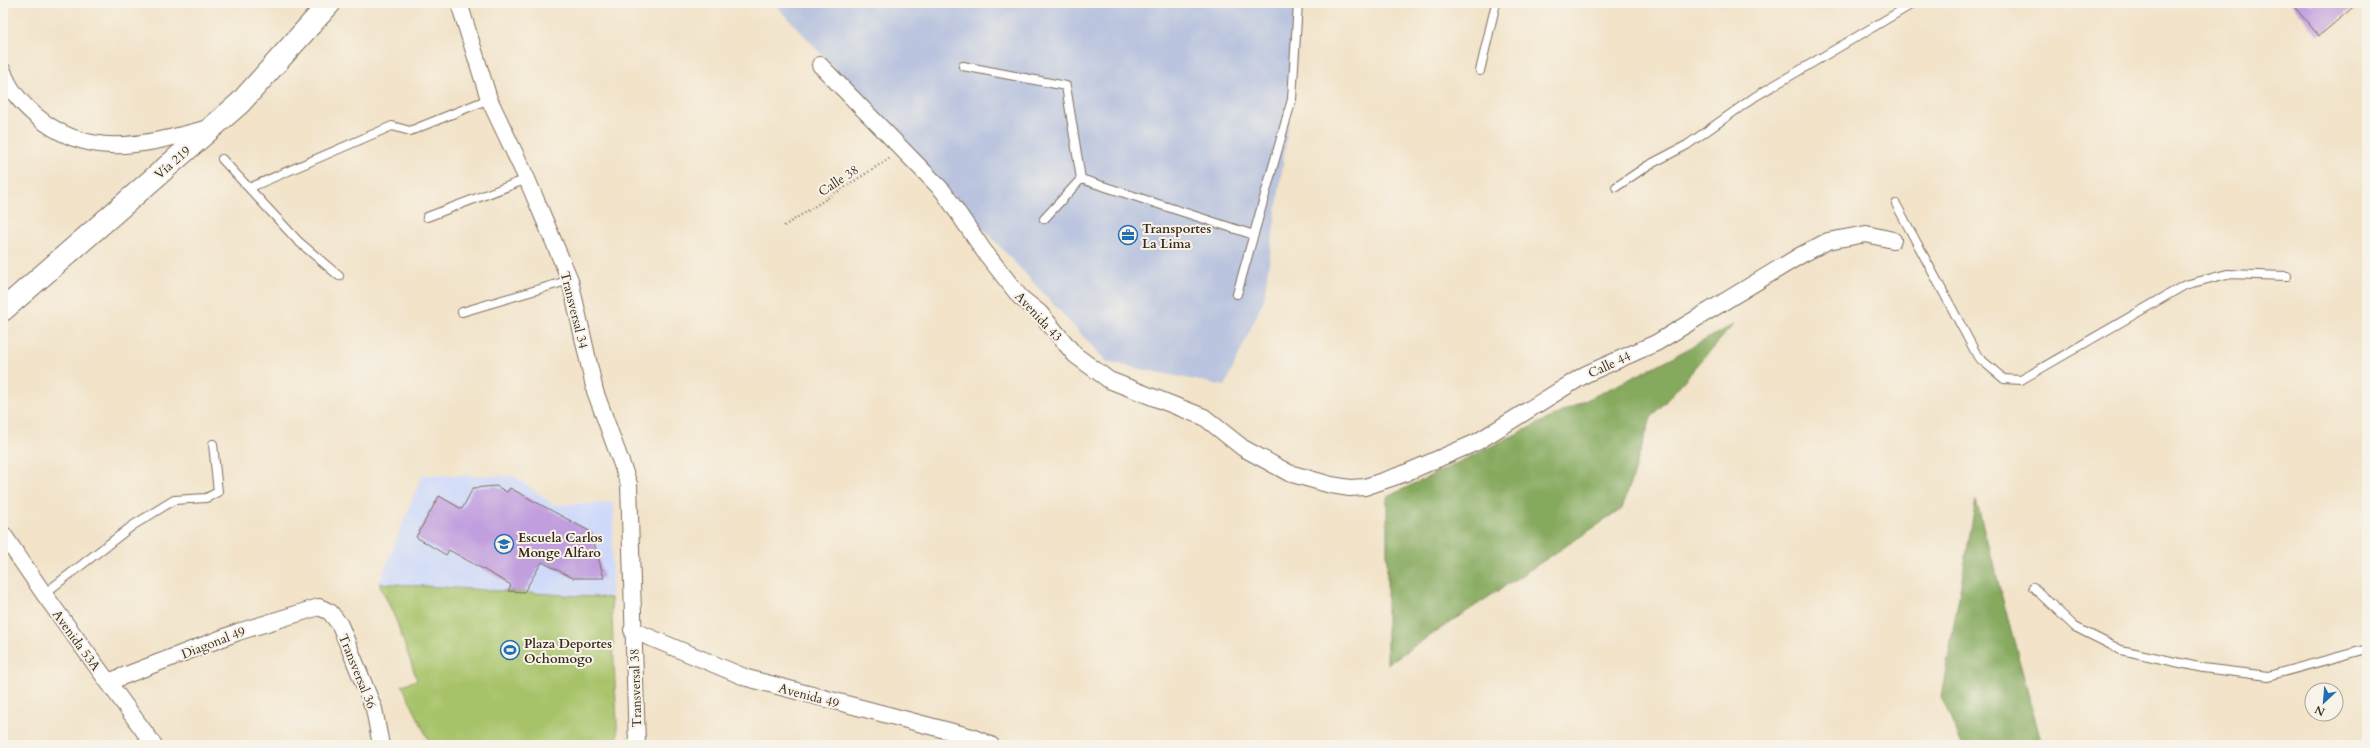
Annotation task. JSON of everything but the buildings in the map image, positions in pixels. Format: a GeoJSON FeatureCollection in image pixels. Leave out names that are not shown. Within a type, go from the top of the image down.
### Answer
{"type":"FeatureCollection","features":[{"type":"Feature","properties":{"kind":"main road","name":"Vía 219"},"geometry":{"type":"LineString","coordinates":[[3,310],[240,103],[330,3]]}},
{"type":"Feature","properties":{"kind":"street","name":"Transversal 34"},"geometry":{"type":"LineString","coordinates":[[459,3],[489,99],[527,180],[570,280],[595,391],[629,484],[632,630]]}},
{"type":"Feature","properties":{"kind":"street","name":"Avenida 43"},"geometry":{"type":"LineString","coordinates":[[820,65],[943,191],[984,251],[1020,297],[1040,313],[1075,356],[1109,380],[1204,417],[1243,448],[1289,473],[1322,483]]}},
{"type":"Feature","properties":{"kind":"street"},"geometry":{"type":"LineString","coordinates":[[3,71],[7,83],[26,106],[46,124],[67,136],[96,144],[124,146],[152,143],[211,127]]}},
{"type":"Feature","properties":{"kind":"street","name":"Calle 44"},"geometry":{"type":"LineString","coordinates":[[1322,483],[1350,488],[1365,487],[1403,474],[1477,442],[1586,374],[1656,343],[1801,255],[1828,241],[1866,234],[1893,240]]}},
{"type":"Feature","properties":{"kind":"street","name":"Avenida 53A"},"geometry":{"type":"LineString","coordinates":[[3,534],[44,594],[154,745]]}},
{"type":"Feature","properties":{"kind":"street","name":"Diagonal 49"},"geometry":{"type":"LineString","coordinates":[[108,682],[238,632],[319,607]]}},
{"type":"Feature","properties":{"kind":"street","name":"Transversal 36"},"geometry":{"type":"LineString","coordinates":[[319,607],[330,612],[340,625],[374,709],[381,745]]}},
{"type":"Feature","properties":{"kind":"street","name":"Transversal 38"},"geometry":{"type":"LineString","coordinates":[[632,630],[637,745]]}},
{"type":"Feature","properties":{"kind":"street","name":"Avenida 49"},"geometry":{"type":"LineString","coordinates":[[632,630],[747,678],[972,737],[991,745]]}},
{"type":"Feature","properties":{"kind":"lane"},"geometry":{"type":"LineString","coordinates":[[1237,294],[1292,99],[1298,3]]}},
{"type":"Feature","properties":{"kind":"lane"},"geometry":{"type":"LineString","coordinates":[[1480,71],[1496,3]]}},
{"type":"Feature","properties":{"kind":"lane"},"geometry":{"type":"LineString","coordinates":[[1616,187],[1647,166],[1687,145],[1756,96],[1914,3]]}},
{"type":"Feature","properties":{"kind":"lane"},"geometry":{"type":"LineString","coordinates":[[963,66],[1066,86],[1081,179]]}},
{"type":"Feature","properties":{"kind":"lane"},"geometry":{"type":"LineString","coordinates":[[249,188],[392,126],[410,131],[489,99]]}},
{"type":"Feature","properties":{"kind":"lane"},"geometry":{"type":"LineString","coordinates":[[222,160],[298,241],[339,276]]}},
{"type":"Feature","properties":{"kind":"lane"},"geometry":{"type":"LineString","coordinates":[[1081,179],[1254,235]]}},
{"type":"Feature","properties":{"kind":"lane"},"geometry":{"type":"LineString","coordinates":[[1044,219],[1081,179]]}},
{"type":"Feature","properties":{"kind":"lane"},"geometry":{"type":"LineString","coordinates":[[427,217],[527,180]]}},
{"type":"Feature","properties":{"kind":"lane"},"geometry":{"type":"LineString","coordinates":[[1896,204],[1978,357],[2004,379],[2021,380],[2185,285],[2227,274],[2287,276]]}},
{"type":"Feature","properties":{"kind":"lane"},"geometry":{"type":"LineString","coordinates":[[462,312],[570,280]]}},
{"type":"Feature","properties":{"kind":"lane"},"geometry":{"type":"LineString","coordinates":[[44,594],[132,526],[174,500],[206,498],[218,492],[213,444]]}},
{"type":"Feature","properties":{"kind":"lane"},"geometry":{"type":"LineString","coordinates":[[2033,587],[2075,626],[2121,650],[2203,668],[2268,676],[2367,649]]}},
{"type":"Feature","properties":{"kind":"path","name":"Calle 38"},"geometry":{"type":"LineString","coordinates":[[784,226],[902,150]]}},
{"type":"Feature","properties":{"kind":"shaded area"},"geometry":{"type":"Polygon","coordinates":[[[774,3],[1302,3],[1292,99],[1264,299],[1225,386],[1107,362],[774,3]]]}},
{"type":"Feature","properties":{"kind":"shaded area","name":"Escuela Carlos Monge Alfaro"},"geometry":{"type":"Polygon","coordinates":[[[422,475],[514,476],[554,505],[614,503],[611,598],[379,583],[422,475]]]}},
{"type":"Feature","properties":{"kind":"green space"},"geometry":{"type":"Polygon","coordinates":[[[1733,325],[1651,418],[1622,509],[1387,664],[1387,497],[1650,369],[1733,325]]]}},
{"type":"Feature","properties":{"kind":"green space"},"geometry":{"type":"Polygon","coordinates":[[[1976,500],[2042,745],[1962,745],[1941,697],[1976,500]]]}},
{"type":"Feature","properties":{"kind":"green space","name":"Plaza Deportes Ochomogo"},"geometry":{"type":"Polygon","coordinates":[[[379,583],[611,598],[618,745],[431,745],[402,685],[417,680],[396,620],[379,583]]]}},
{"type":"Feature","properties":{"kind":"place","name":"Transportes La Lima"},"geometry":{"type":"Point","coordinates":[1128,235]}},
{"type":"Feature","properties":{"kind":"place","name":"Escuela Carlos Monge Alfaro"},"geometry":{"type":"Point","coordinates":[504,544]}},
{"type":"Feature","properties":{"kind":"place","name":"Plaza Deportes Ochomogo"},"geometry":{"type":"Point","coordinates":[510,650]}}]}
